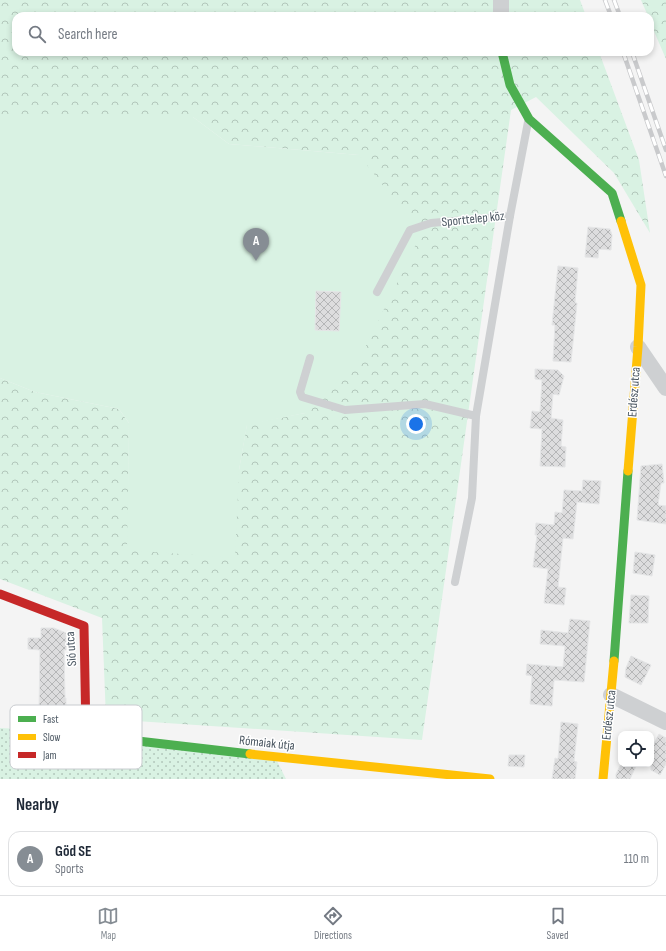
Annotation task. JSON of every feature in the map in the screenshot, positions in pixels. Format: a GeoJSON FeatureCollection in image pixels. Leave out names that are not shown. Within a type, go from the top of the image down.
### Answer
{"type":"FeatureCollection","features":[{"type":"Feature","properties":{"kind":"street"},"geometry":{"type":"LineString","coordinates":[[500,12],[501,0]]}},
{"type":"Feature","properties":{"kind":"street","name":"Erdész utca"},"geometry":{"type":"LineString","coordinates":[[503,56],[510,85],[529,119],[612,193],[641,285],[638,347],[603,779]]}},
{"type":"Feature","properties":{"kind":"street"},"geometry":{"type":"LineString","coordinates":[[638,347],[666,388]]}},
{"type":"Feature","properties":{"kind":"street","name":"Sió utca"},"geometry":{"type":"LineString","coordinates":[[0,594],[84,626],[85,705]]}},
{"type":"Feature","properties":{"kind":"street"},"geometry":{"type":"LineString","coordinates":[[611,695],[666,722]]}},
{"type":"Feature","properties":{"kind":"street","name":"Rómaiak útja"},"geometry":{"type":"LineString","coordinates":[[142,742],[490,779]]}},
{"type":"Feature","properties":{"kind":"lane","name":"Sporttelep köz"},"geometry":{"type":"LineString","coordinates":[[377,292],[410,230],[431,223],[510,216],[529,119]]}},
{"type":"Feature","properties":{"kind":"lane"},"geometry":{"type":"LineString","coordinates":[[455,582],[472,498],[476,416],[510,216]]}},
{"type":"Feature","properties":{"kind":"lane"},"geometry":{"type":"LineString","coordinates":[[310,358],[300,392],[302,396],[345,410],[425,404],[476,416]]}},
{"type":"Feature","properties":{"kind":"green space"},"geometry":{"type":"Polygon","coordinates":[[[0,0],[580,0],[584,12],[12,12],[12,56],[600,56],[639,160],[650,233],[614,173],[536,97],[511,110],[422,740],[142,721],[142,705],[105,705],[102,618],[0,579],[0,378],[35,392],[119,409],[129,423],[128,550],[239,470],[247,424],[305,413],[359,155],[229,144],[193,117],[0,117],[0,0]]]}},
{"type":"Feature","properties":{"kind":"green space"},"geometry":{"type":"Polygon","coordinates":[[[641,0],[666,0],[666,59],[654,31],[654,12],[646,12],[641,0]]]}},
{"type":"Feature","properties":{"kind":"green space"},"geometry":{"type":"Polygon","coordinates":[[[0,117],[193,117],[229,144],[359,155],[421,234],[359,360],[305,413],[247,425],[239,470],[235,558],[127,550],[129,423],[119,409],[35,392],[0,378],[0,117]]]}},
{"type":"Feature","properties":{"kind":"green space"},"geometry":{"type":"Polygon","coordinates":[[[0,728],[10,728],[10,769],[142,769],[142,742],[275,757],[286,779],[0,779],[0,728]]]}},
{"type":"Feature","properties":{"kind":"building"},"geometry":{"type":"Polygon","coordinates":[[[588,227],[610,229],[612,235],[611,250],[599,249],[598,258],[585,257],[588,227]]]}},
{"type":"Feature","properties":{"kind":"building"},"geometry":{"type":"Polygon","coordinates":[[[558,266],[578,268],[575,303],[577,303],[571,362],[553,361],[555,325],[552,325],[558,266]]]}},
{"type":"Feature","properties":{"kind":"building"},"geometry":{"type":"Polygon","coordinates":[[[316,291],[341,292],[339,331],[315,330],[316,291]]]}},
{"type":"Feature","properties":{"kind":"building"},"geometry":{"type":"Polygon","coordinates":[[[535,369],[558,370],[564,376],[559,395],[553,394],[551,418],[563,420],[561,446],[566,447],[565,467],[540,466],[542,429],[530,428],[532,411],[540,412],[542,380],[535,379],[535,369]]]}},
{"type":"Feature","properties":{"kind":"building"},"geometry":{"type":"Polygon","coordinates":[[[662,464],[664,483],[661,483],[658,505],[666,506],[666,524],[637,520],[641,466],[662,464]]]}},
{"type":"Feature","properties":{"kind":"building"},"geometry":{"type":"Polygon","coordinates":[[[583,480],[601,481],[599,504],[577,502],[573,539],[563,538],[558,587],[566,588],[564,605],[544,603],[548,569],[533,567],[537,535],[535,535],[536,523],[554,525],[555,512],[562,513],[564,490],[582,491],[583,480]]]}},
{"type":"Feature","properties":{"kind":"building"},"geometry":{"type":"Polygon","coordinates":[[[635,552],[655,555],[652,576],[633,573],[635,552]]]}},
{"type":"Feature","properties":{"kind":"building"},"geometry":{"type":"Polygon","coordinates":[[[631,595],[649,596],[648,623],[629,623],[631,595]]]}},
{"type":"Feature","properties":{"kind":"building"},"geometry":{"type":"Polygon","coordinates":[[[570,619],[590,621],[584,682],[554,680],[552,706],[530,704],[532,676],[526,675],[527,664],[563,667],[565,646],[540,644],[541,630],[568,633],[570,619]]]}},
{"type":"Feature","properties":{"kind":"building"},"geometry":{"type":"Polygon","coordinates":[[[41,628],[54,628],[66,633],[66,650],[64,650],[66,705],[39,705],[40,650],[28,649],[28,638],[41,638],[41,628]]]}},
{"type":"Feature","properties":{"kind":"building"},"geometry":{"type":"Polygon","coordinates":[[[631,656],[651,665],[641,685],[625,677],[626,668],[631,656]]]}},
{"type":"Feature","properties":{"kind":"building"},"geometry":{"type":"Polygon","coordinates":[[[561,722],[578,724],[574,761],[577,762],[575,779],[552,779],[555,758],[558,759],[561,722]]]}},
{"type":"Feature","properties":{"kind":"building"},"geometry":{"type":"Polygon","coordinates":[[[659,734],[666,738],[666,764],[660,775],[651,770],[651,767],[654,767],[654,743],[659,734]]]}},
{"type":"Feature","properties":{"kind":"building"},"geometry":{"type":"Polygon","coordinates":[[[509,755],[525,755],[524,767],[508,766],[509,755]]]}},
{"type":"Feature","properties":{"kind":"building"},"geometry":{"type":"Polygon","coordinates":[[[620,767],[636,767],[630,779],[616,779],[616,774],[620,767]]]}},
{"type":"Feature","properties":{"kind":"railway"},"geometry":{"type":"LineString","coordinates":[[605,0],[610,12]]}},
{"type":"Feature","properties":{"kind":"railway"},"geometry":{"type":"LineString","coordinates":[[614,0],[618,12]]}},
{"type":"Feature","properties":{"kind":"railway"},"geometry":{"type":"LineString","coordinates":[[624,56],[666,176]]}},
{"type":"Feature","properties":{"kind":"railway"},"geometry":{"type":"LineString","coordinates":[[633,56],[666,150]]}},
{"type":"Feature","properties":{"kind":"traffic: fast"},"geometry":{"type":"LineString","coordinates":[[503,56],[510,85],[529,119],[612,193],[621,221]]}},
{"type":"Feature","properties":{"kind":"traffic: fast"},"geometry":{"type":"LineString","coordinates":[[614,661],[628,471]]}},
{"type":"Feature","properties":{"kind":"traffic: fast"},"geometry":{"type":"LineString","coordinates":[[142,741],[250,754]]}},
{"type":"Feature","properties":{"kind":"traffic: slow"},"geometry":{"type":"LineString","coordinates":[[621,221],[641,285],[638,347],[628,471]]}},
{"type":"Feature","properties":{"kind":"traffic: slow"},"geometry":{"type":"LineString","coordinates":[[603,779],[614,661]]}},
{"type":"Feature","properties":{"kind":"traffic: slow"},"geometry":{"type":"LineString","coordinates":[[250,754],[490,779]]}},
{"type":"Feature","properties":{"kind":"traffic: jam"},"geometry":{"type":"LineString","coordinates":[[0,594],[84,626],[85,705]]}},
{"type":"Feature","properties":{"kind":"place","name":"Göd SE"},"geometry":{"type":"Point","coordinates":[256,261]}}]}
